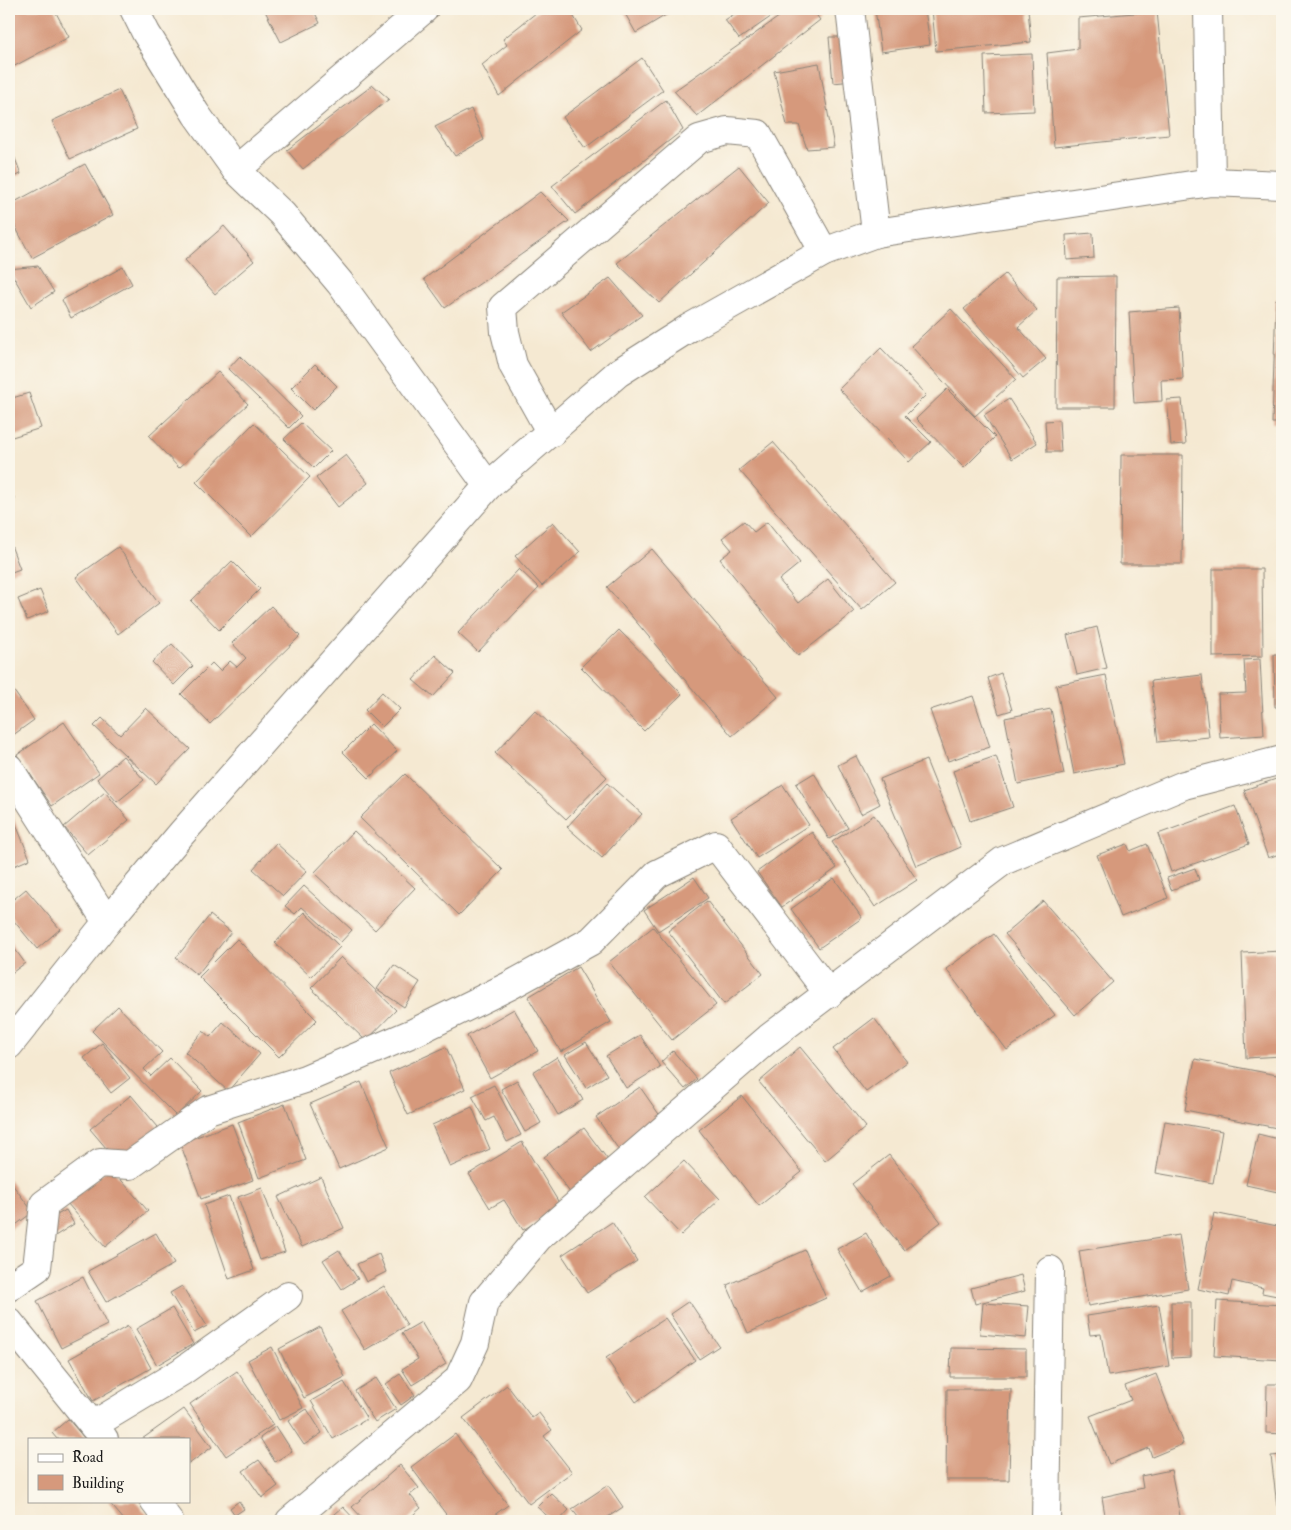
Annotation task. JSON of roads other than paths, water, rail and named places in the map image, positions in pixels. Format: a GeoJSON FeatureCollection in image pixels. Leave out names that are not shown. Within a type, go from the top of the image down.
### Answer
{"type":"FeatureCollection","features":[{"type":"Feature","properties":{"kind":"street"},"geometry":{"type":"LineString","coordinates":[[134,9],[146,33],[196,114],[236,170],[282,214],[340,283],[488,486]]}},
{"type":"Feature","properties":{"kind":"street"},"geometry":{"type":"LineString","coordinates":[[236,170],[424,9]]}},
{"type":"Feature","properties":{"kind":"street"},"geometry":{"type":"LineString","coordinates":[[850,9],[876,232]]}},
{"type":"Feature","properties":{"kind":"street"},"geometry":{"type":"LineString","coordinates":[[1208,9],[1211,182]]}},
{"type":"Feature","properties":{"kind":"street"},"geometry":{"type":"LineString","coordinates":[[551,433],[513,365],[505,332],[503,306],[699,139],[727,130],[758,134],[824,252]]}},
{"type":"Feature","properties":{"kind":"street"},"geometry":{"type":"LineString","coordinates":[[9,1045],[107,922],[182,833],[488,486],[618,373],[689,328],[824,252],[876,232],[1211,182],[1282,185]]}},
{"type":"Feature","properties":{"kind":"street"},"geometry":{"type":"LineString","coordinates":[[290,1521],[458,1380],[475,1343],[484,1302],[538,1238],[770,1038],[1003,861],[1184,785],[1282,760]]}},
{"type":"Feature","properties":{"kind":"street"},"geometry":{"type":"LineString","coordinates":[[9,768],[107,922]]}},
{"type":"Feature","properties":{"kind":"street"},"geometry":{"type":"LineString","coordinates":[[9,1287],[37,1268],[44,1204],[100,1163],[130,1165],[208,1110],[305,1079],[415,1032],[509,986],[591,941],[657,874],[716,845],[829,994]]}},
{"type":"Feature","properties":{"kind":"street"},"geometry":{"type":"LineString","coordinates":[[1046,1521],[1050,1270]]}},
{"type":"Feature","properties":{"kind":"street"},"geometry":{"type":"LineString","coordinates":[[9,1322],[99,1432],[288,1296]]}},
{"type":"Feature","properties":{"kind":"street"},"geometry":{"type":"LineString","coordinates":[[155,1502],[169,1521]]}}]}
